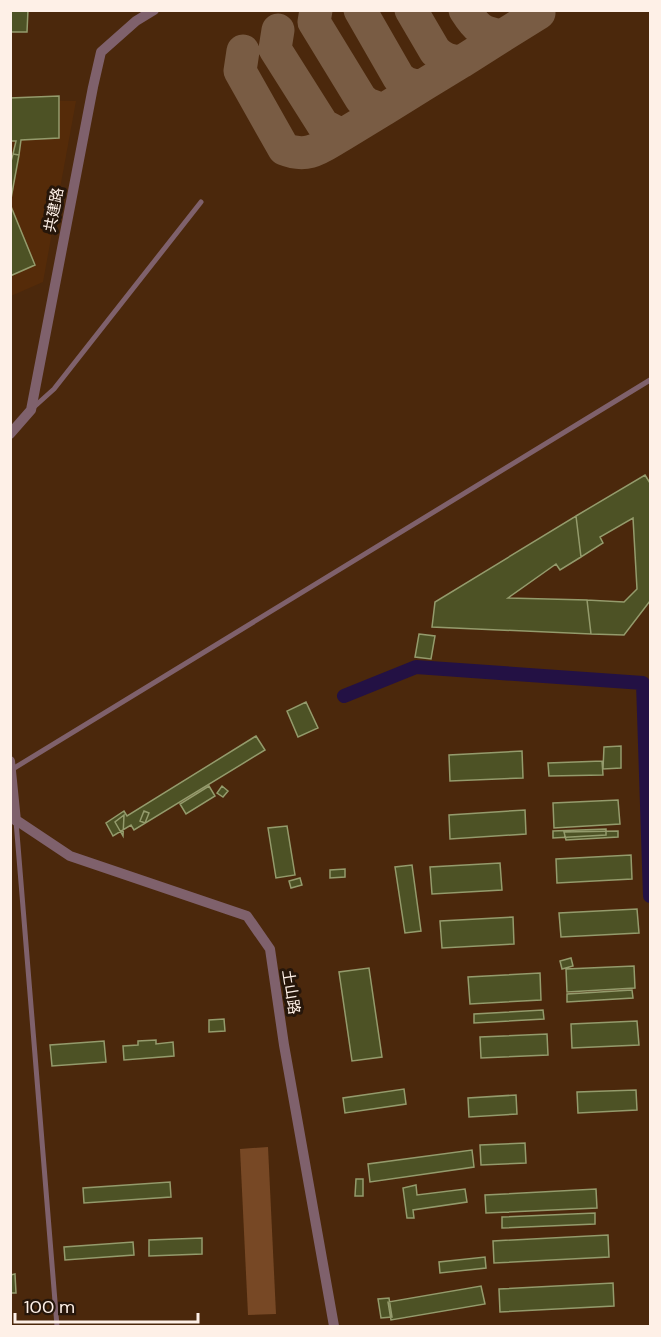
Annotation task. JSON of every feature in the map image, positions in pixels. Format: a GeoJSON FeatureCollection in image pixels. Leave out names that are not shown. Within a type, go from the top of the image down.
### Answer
{"type":"FeatureCollection","features":[{"type":"Feature","properties":{"kind":"street","name":"共建路"},"geometry":{"type":"LineString","coordinates":[[31,410],[101,52],[136,21],[154,10]]}},
{"type":"Feature","properties":{"kind":"street"},"geometry":{"type":"LineString","coordinates":[[10,434],[31,410]]}},
{"type":"Feature","properties":{"kind":"street"},"geometry":{"type":"LineString","coordinates":[[10,761],[13,818]]}},
{"type":"Feature","properties":{"kind":"street","name":"土山路"},"geometry":{"type":"LineString","coordinates":[[13,818],[70,856],[247,916],[270,949],[284,1045],[334,1326]]}},
{"type":"Feature","properties":{"kind":"lane"},"geometry":{"type":"LineString","coordinates":[[31,410],[54,389],[201,202]]}},
{"type":"Feature","properties":{"kind":"lane"},"geometry":{"type":"LineString","coordinates":[[11,770],[651,380]]}},
{"type":"Feature","properties":{"kind":"lane"},"geometry":{"type":"LineString","coordinates":[[13,818],[57,1326]]}},
{"type":"Feature","properties":{"kind":"shaded area"},"geometry":{"type":"Polygon","coordinates":[[[11,100],[76,101],[43,282],[11,296],[11,100]]]}},
{"type":"Feature","properties":{"kind":"shaded area"},"geometry":{"type":"Polygon","coordinates":[[[268,1147],[276,1314],[248,1315],[240,1149],[268,1147]]]}},
{"type":"Feature","properties":{"kind":"building"},"geometry":{"type":"Polygon","coordinates":[[[10,10],[28,10],[27,32],[10,32],[10,10]]]}},
{"type":"Feature","properties":{"kind":"building"},"geometry":{"type":"Polygon","coordinates":[[[59,96],[59,138],[21,140],[19,155],[13,154],[16,141],[10,141],[10,98],[59,96]]]}},
{"type":"Feature","properties":{"kind":"building"},"geometry":{"type":"Polygon","coordinates":[[[13,154],[19,155],[10,204],[10,165],[13,154]]]}},
{"type":"Feature","properties":{"kind":"building"},"geometry":{"type":"Polygon","coordinates":[[[10,204],[35,265],[10,276],[10,204]]]}},
{"type":"Feature","properties":{"kind":"building"},"geometry":{"type":"Polygon","coordinates":[[[645,475],[650,483],[650,601],[624,635],[591,634],[587,600],[624,602],[637,589],[633,518],[600,537],[603,543],[581,557],[576,516],[645,475]]]}},
{"type":"Feature","properties":{"kind":"building"},"geometry":{"type":"Polygon","coordinates":[[[576,516],[581,557],[560,570],[556,564],[508,598],[587,600],[591,634],[432,627],[435,602],[576,516]]]}},
{"type":"Feature","properties":{"kind":"building"},"geometry":{"type":"Polygon","coordinates":[[[419,634],[435,636],[431,659],[415,657],[419,634]]]}},
{"type":"Feature","properties":{"kind":"building"},"geometry":{"type":"Polygon","coordinates":[[[306,702],[318,728],[298,737],[287,711],[306,702]]]}},
{"type":"Feature","properties":{"kind":"building"},"geometry":{"type":"Polygon","coordinates":[[[256,736],[265,750],[134,830],[131,825],[113,836],[106,823],[124,811],[127,816],[256,736]]]}},
{"type":"Feature","properties":{"kind":"building"},"geometry":{"type":"Polygon","coordinates":[[[621,746],[621,768],[603,769],[604,747],[621,746]]]}},
{"type":"Feature","properties":{"kind":"building"},"geometry":{"type":"Polygon","coordinates":[[[522,751],[523,778],[450,781],[449,755],[522,751]]]}},
{"type":"Feature","properties":{"kind":"building"},"geometry":{"type":"Polygon","coordinates":[[[602,761],[603,775],[549,776],[548,763],[602,761]]]}},
{"type":"Feature","properties":{"kind":"building"},"geometry":{"type":"Polygon","coordinates":[[[209,786],[215,796],[186,814],[180,804],[209,786]]]}},
{"type":"Feature","properties":{"kind":"building"},"geometry":{"type":"Polygon","coordinates":[[[222,786],[228,791],[223,797],[217,793],[222,786]]]}},
{"type":"Feature","properties":{"kind":"building"},"geometry":{"type":"Polygon","coordinates":[[[618,800],[620,824],[554,828],[553,803],[618,800]]]}},
{"type":"Feature","properties":{"kind":"building"},"geometry":{"type":"Polygon","coordinates":[[[525,810],[526,834],[450,839],[449,815],[525,810]]]}},
{"type":"Feature","properties":{"kind":"building"},"geometry":{"type":"Polygon","coordinates":[[[144,811],[149,813],[145,823],[140,821],[144,811]]]}},
{"type":"Feature","properties":{"kind":"building"},"geometry":{"type":"Polygon","coordinates":[[[124,815],[123,836],[115,822],[124,815]]]}},
{"type":"Feature","properties":{"kind":"building"},"geometry":{"type":"Polygon","coordinates":[[[287,826],[295,875],[276,878],[268,828],[287,826]]]}},
{"type":"Feature","properties":{"kind":"building"},"geometry":{"type":"Polygon","coordinates":[[[606,829],[606,835],[553,838],[553,831],[606,829]]]}},
{"type":"Feature","properties":{"kind":"building"},"geometry":{"type":"Polygon","coordinates":[[[618,831],[618,837],[566,840],[564,832],[618,831]]]}},
{"type":"Feature","properties":{"kind":"building"},"geometry":{"type":"Polygon","coordinates":[[[631,855],[632,879],[557,883],[556,859],[631,855]]]}},
{"type":"Feature","properties":{"kind":"building"},"geometry":{"type":"Polygon","coordinates":[[[500,863],[502,890],[432,894],[430,867],[500,863]]]}},
{"type":"Feature","properties":{"kind":"building"},"geometry":{"type":"Polygon","coordinates":[[[412,865],[421,931],[405,933],[395,867],[412,865]]]}},
{"type":"Feature","properties":{"kind":"building"},"geometry":{"type":"Polygon","coordinates":[[[345,869],[345,877],[330,878],[330,870],[345,869]]]}},
{"type":"Feature","properties":{"kind":"building"},"geometry":{"type":"Polygon","coordinates":[[[300,878],[302,885],[291,888],[289,881],[300,878]]]}},
{"type":"Feature","properties":{"kind":"building"},"geometry":{"type":"Polygon","coordinates":[[[637,909],[639,933],[561,937],[559,913],[637,909]]]}},
{"type":"Feature","properties":{"kind":"building"},"geometry":{"type":"Polygon","coordinates":[[[513,917],[514,944],[442,948],[440,921],[513,917]]]}},
{"type":"Feature","properties":{"kind":"building"},"geometry":{"type":"Polygon","coordinates":[[[571,958],[573,966],[562,969],[560,961],[571,958]]]}},
{"type":"Feature","properties":{"kind":"building"},"geometry":{"type":"Polygon","coordinates":[[[634,966],[635,988],[567,992],[566,969],[634,966]]]}},
{"type":"Feature","properties":{"kind":"building"},"geometry":{"type":"Polygon","coordinates":[[[369,968],[382,1057],[352,1061],[339,972],[369,968]]]}},
{"type":"Feature","properties":{"kind":"building"},"geometry":{"type":"Polygon","coordinates":[[[540,973],[541,1000],[470,1004],[468,977],[540,973]]]}},
{"type":"Feature","properties":{"kind":"building"},"geometry":{"type":"Polygon","coordinates":[[[632,990],[633,998],[567,1002],[567,994],[632,990]]]}},
{"type":"Feature","properties":{"kind":"building"},"geometry":{"type":"Polygon","coordinates":[[[543,1010],[544,1019],[474,1023],[474,1014],[543,1010]]]}},
{"type":"Feature","properties":{"kind":"building"},"geometry":{"type":"Polygon","coordinates":[[[224,1019],[225,1031],[209,1032],[209,1020],[224,1019]]]}},
{"type":"Feature","properties":{"kind":"building"},"geometry":{"type":"Polygon","coordinates":[[[637,1021],[639,1045],[572,1048],[571,1024],[637,1021]]]}},
{"type":"Feature","properties":{"kind":"building"},"geometry":{"type":"Polygon","coordinates":[[[547,1034],[548,1055],[481,1058],[480,1037],[547,1034]]]}},
{"type":"Feature","properties":{"kind":"building"},"geometry":{"type":"Polygon","coordinates":[[[156,1040],[156,1044],[173,1042],[174,1056],[124,1060],[123,1046],[138,1045],[138,1041],[156,1040]]]}},
{"type":"Feature","properties":{"kind":"building"},"geometry":{"type":"Polygon","coordinates":[[[104,1041],[106,1062],[52,1066],[50,1045],[104,1041]]]}},
{"type":"Feature","properties":{"kind":"building"},"geometry":{"type":"Polygon","coordinates":[[[404,1089],[406,1104],[345,1113],[343,1098],[404,1089]]]}},
{"type":"Feature","properties":{"kind":"building"},"geometry":{"type":"Polygon","coordinates":[[[636,1090],[637,1110],[578,1113],[577,1092],[636,1090]]]}},
{"type":"Feature","properties":{"kind":"building"},"geometry":{"type":"Polygon","coordinates":[[[516,1095],[517,1114],[469,1117],[468,1098],[516,1095]]]}},
{"type":"Feature","properties":{"kind":"building"},"geometry":{"type":"Polygon","coordinates":[[[525,1143],[526,1163],[481,1165],[480,1145],[525,1143]]]}},
{"type":"Feature","properties":{"kind":"building"},"geometry":{"type":"Polygon","coordinates":[[[472,1150],[474,1167],[370,1182],[368,1164],[472,1150]]]}},
{"type":"Feature","properties":{"kind":"building"},"geometry":{"type":"Polygon","coordinates":[[[356,1179],[363,1179],[363,1196],[355,1196],[356,1179]]]}},
{"type":"Feature","properties":{"kind":"building"},"geometry":{"type":"Polygon","coordinates":[[[170,1182],[171,1197],[84,1203],[83,1188],[170,1182]]]}},
{"type":"Feature","properties":{"kind":"building"},"geometry":{"type":"Polygon","coordinates":[[[416,1185],[417,1195],[465,1189],[467,1202],[413,1210],[414,1218],[407,1218],[403,1188],[416,1185]]]}},
{"type":"Feature","properties":{"kind":"building"},"geometry":{"type":"Polygon","coordinates":[[[596,1189],[597,1208],[486,1213],[485,1195],[596,1189]]]}},
{"type":"Feature","properties":{"kind":"building"},"geometry":{"type":"Polygon","coordinates":[[[595,1213],[595,1224],[502,1228],[502,1217],[595,1213]]]}},
{"type":"Feature","properties":{"kind":"building"},"geometry":{"type":"Polygon","coordinates":[[[608,1235],[609,1257],[494,1263],[493,1241],[608,1235]]]}},
{"type":"Feature","properties":{"kind":"building"},"geometry":{"type":"Polygon","coordinates":[[[202,1238],[202,1254],[149,1256],[149,1240],[202,1238]]]}},
{"type":"Feature","properties":{"kind":"building"},"geometry":{"type":"Polygon","coordinates":[[[133,1242],[134,1255],[65,1260],[64,1247],[133,1242]]]}},
{"type":"Feature","properties":{"kind":"building"},"geometry":{"type":"Polygon","coordinates":[[[485,1257],[486,1268],[440,1273],[439,1262],[485,1257]]]}},
{"type":"Feature","properties":{"kind":"building"},"geometry":{"type":"Polygon","coordinates":[[[15,1274],[16,1293],[10,1293],[10,1275],[15,1274]]]}},
{"type":"Feature","properties":{"kind":"building"},"geometry":{"type":"Polygon","coordinates":[[[613,1283],[614,1306],[500,1312],[499,1289],[613,1283]]]}},
{"type":"Feature","properties":{"kind":"building"},"geometry":{"type":"Polygon","coordinates":[[[481,1286],[485,1304],[391,1320],[388,1302],[481,1286]]]}},
{"type":"Feature","properties":{"kind":"building"},"geometry":{"type":"Polygon","coordinates":[[[389,1298],[392,1317],[381,1318],[378,1299],[389,1298]]]}},
{"type":"Feature","properties":{"kind":"waterway"},"geometry":{"type":"LineString","coordinates":[[344,696],[416,667],[643,683],[650,896]]}},
{"type":"Feature","properties":{"kind":"taxiway"},"geometry":{"type":"LineString","coordinates":[[316,10],[314,22],[361,99],[367,104],[383,110],[420,87]]}},
{"type":"Feature","properties":{"kind":"taxiway"},"geometry":{"type":"LineString","coordinates":[[360,10],[399,78],[406,83],[420,87],[461,62]]}},
{"type":"Feature","properties":{"kind":"taxiway"},"geometry":{"type":"LineString","coordinates":[[411,10],[435,51],[450,60],[461,62],[502,36]]}},
{"type":"Feature","properties":{"kind":"taxiway"},"geometry":{"type":"LineString","coordinates":[[465,10],[480,29],[502,36],[539,13]]}},
{"type":"Feature","properties":{"kind":"taxiway"},"geometry":{"type":"LineString","coordinates":[[278,30],[275,49],[323,125],[342,135],[383,110]]}},
{"type":"Feature","properties":{"kind":"taxiway"},"geometry":{"type":"LineString","coordinates":[[243,51],[240,71],[284,149],[293,152],[308,152],[342,135]]}}]}
